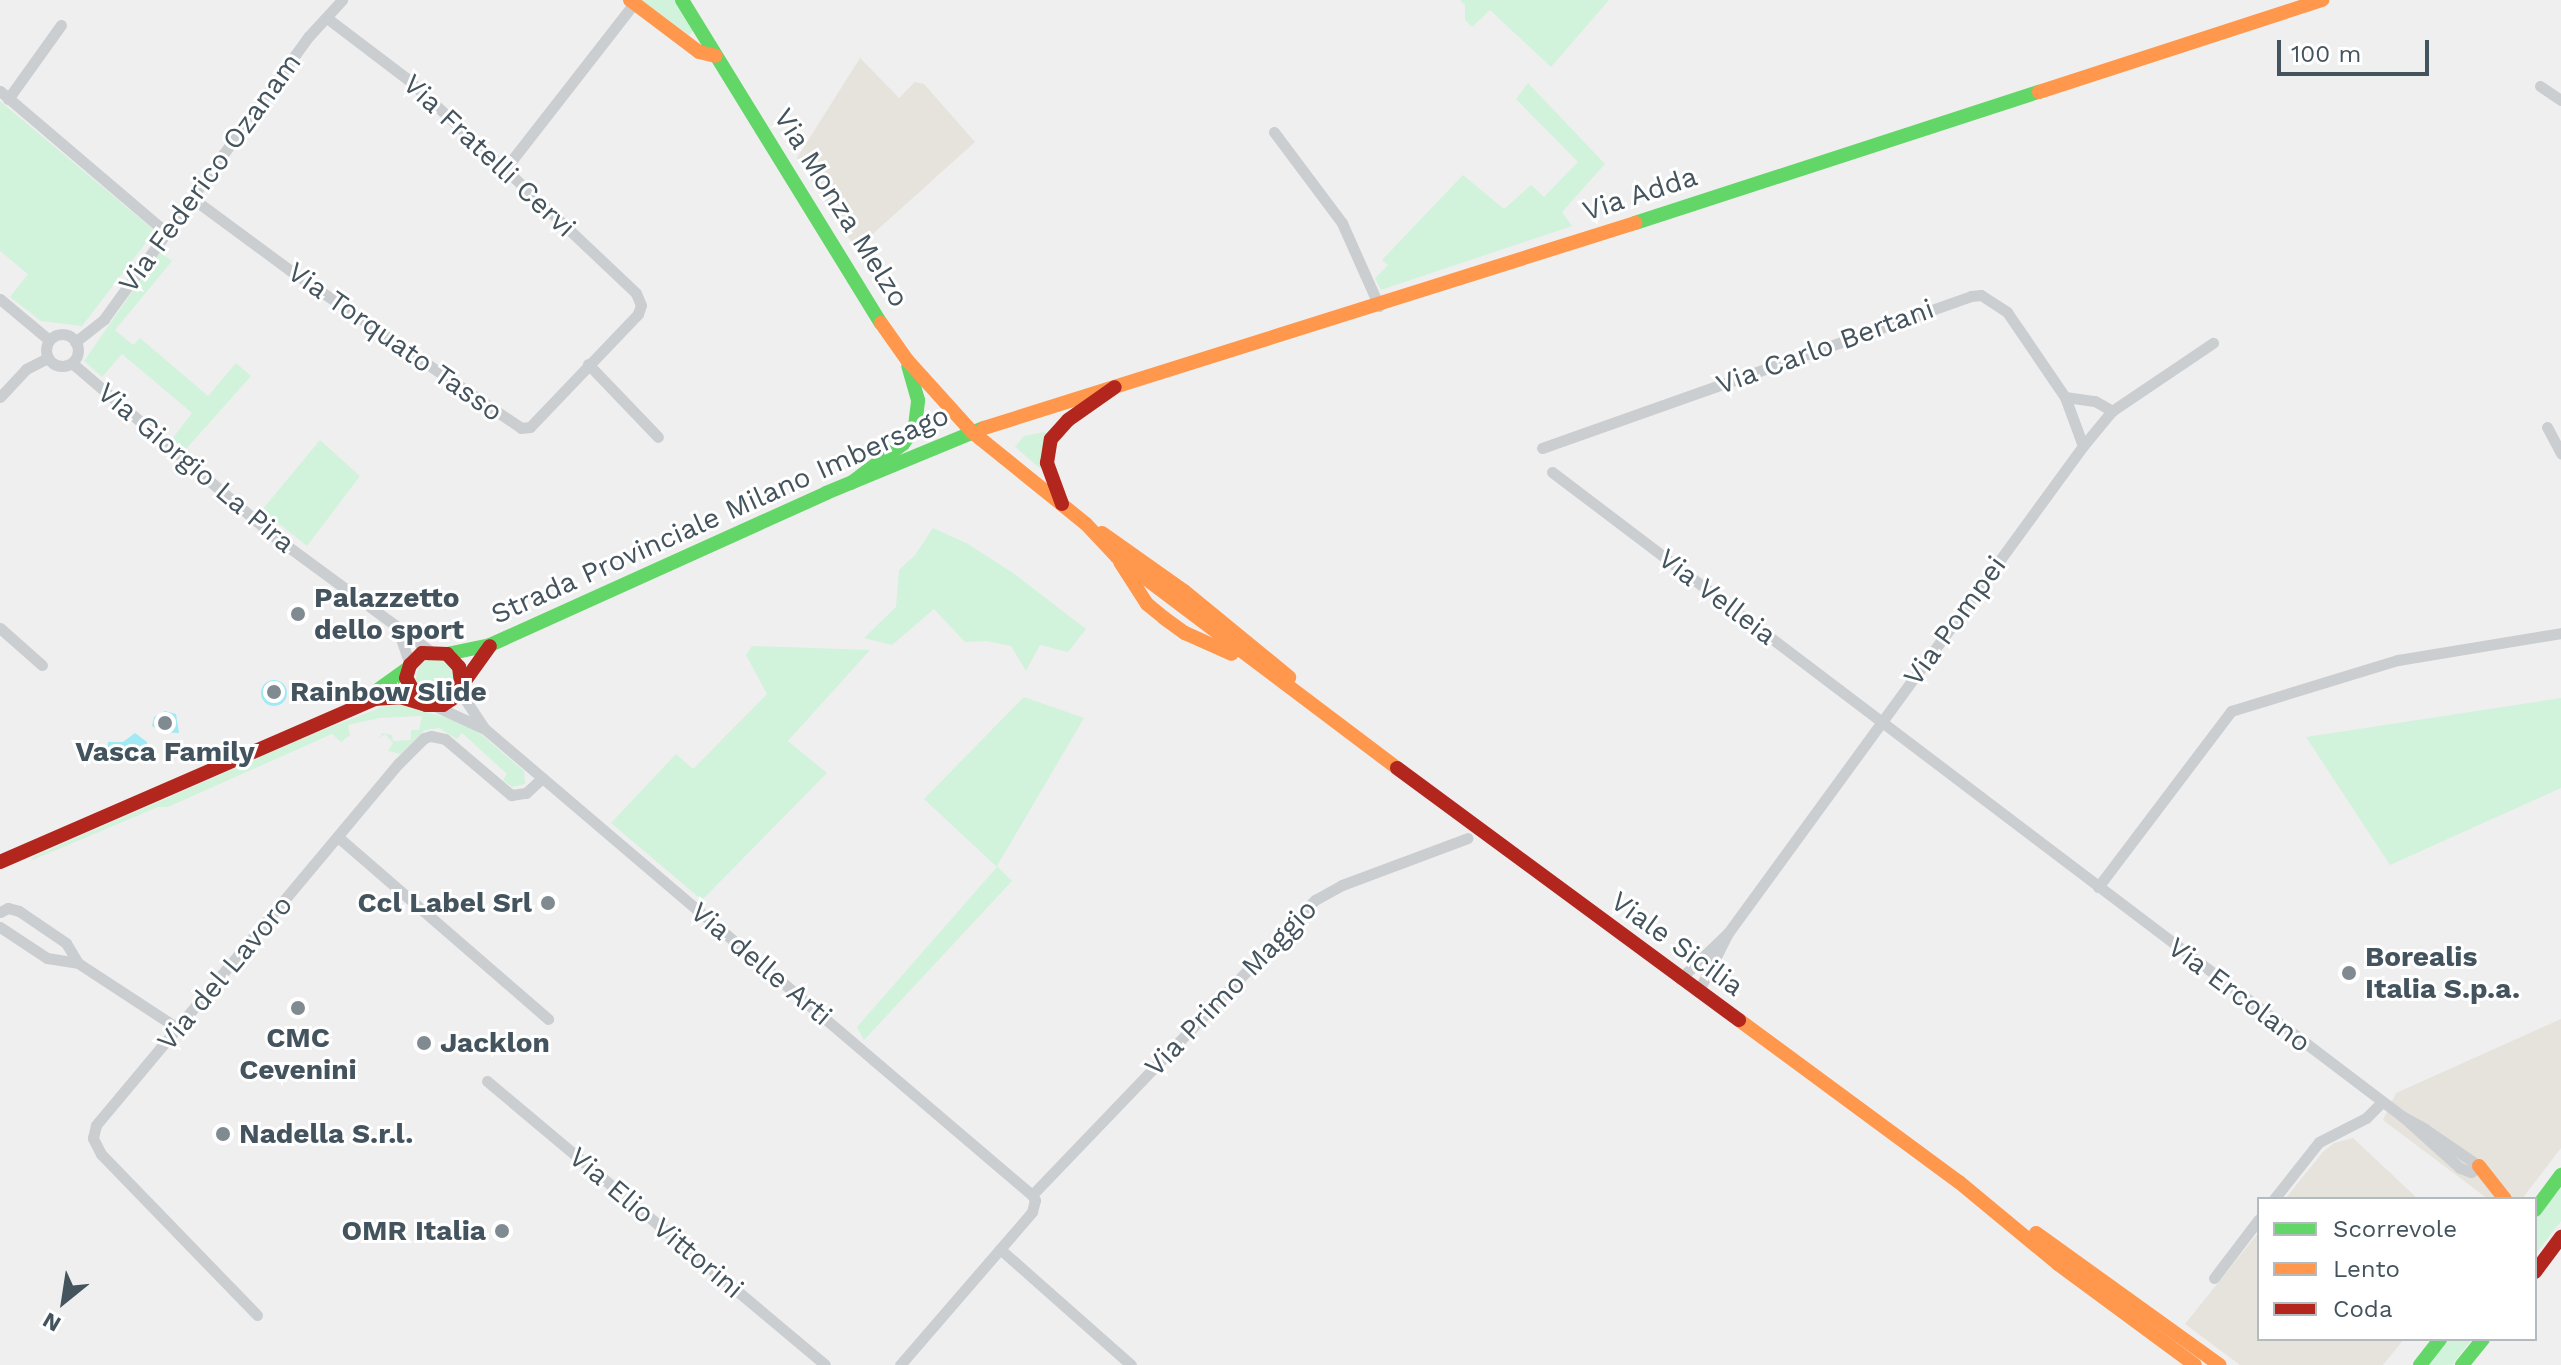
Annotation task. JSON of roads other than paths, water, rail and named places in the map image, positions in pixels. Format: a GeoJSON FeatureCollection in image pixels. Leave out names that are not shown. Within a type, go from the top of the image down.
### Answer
{"type":"FeatureCollection","features":[{"type":"Feature","properties":{"kind":"main road","name":"Via Monza Melzo"},"geometry":{"type":"LineString","coordinates":[[682,0],[907,360],[972,432]]}},
{"type":"Feature","properties":{"kind":"main road","name":"Via Adda"},"geometry":{"type":"LineString","coordinates":[[972,432],[1379,306],[2322,0]]}},
{"type":"Feature","properties":{"kind":"main road"},"geometry":{"type":"LineString","coordinates":[[632,1],[694,48],[716,56]]}},
{"type":"Feature","properties":{"kind":"main road"},"geometry":{"type":"LineString","coordinates":[[851,483],[903,444],[914,430],[918,400],[907,360]]}},
{"type":"Feature","properties":{"kind":"main road"},"geometry":{"type":"LineString","coordinates":[[1062,506],[1047,463],[1050,442],[1061,425],[1115,387]]}},
{"type":"Feature","properties":{"kind":"main road","name":"Strada Provinciale Milano Imbersago"},"geometry":{"type":"LineString","coordinates":[[447,654],[490,645],[972,432]]}},
{"type":"Feature","properties":{"kind":"main road","name":"Viale Sicilia"},"geometry":{"type":"LineString","coordinates":[[972,432],[1062,506],[1125,546],[1260,651],[1343,727]]}},
{"type":"Feature","properties":{"kind":"main road","name":"Viale Sicilia"},"geometry":{"type":"LineString","coordinates":[[1086,524],[1117,557],[1252,662],[1983,1200],[2070,1256],[2220,1365]]}},
{"type":"Feature","properties":{"kind":"main road"},"geometry":{"type":"LineString","coordinates":[[1117,557],[1130,582],[1168,621],[1252,662]]}},
{"type":"Feature","properties":{"kind":"main road"},"geometry":{"type":"LineString","coordinates":[[1165,595],[1189,595],[1194,617],[1184,625],[1168,621],[1160,608],[1165,595]]}},
{"type":"Feature","properties":{"kind":"main road","name":"Strada Provinciale Milano Imbersago"},"geometry":{"type":"LineString","coordinates":[[460,687],[490,645]]}},
{"type":"Feature","properties":{"kind":"main road"},"geometry":{"type":"LineString","coordinates":[[0,862],[328,717],[376,693],[430,651],[447,654],[459,667],[460,687],[452,699],[435,706],[382,697],[328,717]]}},
{"type":"Feature","properties":{"kind":"main road"},"geometry":{"type":"LineString","coordinates":[[408,667],[408,687],[419,701]]}},
{"type":"Feature","properties":{"kind":"main road"},"geometry":{"type":"LineString","coordinates":[[2479,1166],[2503,1197]]}},
{"type":"Feature","properties":{"kind":"main road"},"geometry":{"type":"LineString","coordinates":[[2537,1206],[2561,1175]]}},
{"type":"Feature","properties":{"kind":"main road","name":"Viale Sicilia"},"geometry":{"type":"LineString","coordinates":[[1983,1200],[2058,1264],[2195,1365]]}},
{"type":"Feature","properties":{"kind":"main road"},"geometry":{"type":"LineString","coordinates":[[2537,1269],[2561,1237]]}},
{"type":"Feature","properties":{"kind":"main road"},"geometry":{"type":"LineString","coordinates":[[2422,1361],[2438,1341]]}},
{"type":"Feature","properties":{"kind":"main road"},"geometry":{"type":"LineString","coordinates":[[2462,1365],[2481,1341]]}},
{"type":"Feature","properties":{"kind":"street","name":"Via Federico Ozanam"},"geometry":{"type":"LineString","coordinates":[[75,342],[104,319],[309,36],[342,0]]}},
{"type":"Feature","properties":{"kind":"street"},"geometry":{"type":"LineString","coordinates":[[505,169],[632,1]]}},
{"type":"Feature","properties":{"kind":"street","name":"Via Fratelli Cervi"},"geometry":{"type":"LineString","coordinates":[[327,18],[406,78],[636,293],[641,305]]}},
{"type":"Feature","properties":{"kind":"street"},"geometry":{"type":"LineString","coordinates":[[61,25],[4,95],[167,233]]}},
{"type":"Feature","properties":{"kind":"street"},"geometry":{"type":"LineString","coordinates":[[2540,86],[2561,100]]}},
{"type":"Feature","properties":{"kind":"street"},"geometry":{"type":"LineString","coordinates":[[1274,132],[1342,223],[1379,306]]}},
{"type":"Feature","properties":{"kind":"street","name":"Via Torquato Tasso"},"geometry":{"type":"LineString","coordinates":[[192,198],[291,271],[521,428],[530,427],[636,316],[641,305]]}},
{"type":"Feature","properties":{"kind":"street","name":"Via Carlo Bertani"},"geometry":{"type":"LineString","coordinates":[[1542,448],[1971,296],[1991,298],[2007,312],[2065,397],[2083,446]]}},
{"type":"Feature","properties":{"kind":"street"},"geometry":{"type":"LineString","coordinates":[[0,299],[49,340]]}},
{"type":"Feature","properties":{"kind":"street"},"geometry":{"type":"LineString","coordinates":[[63,334],[75,342],[78,351],[72,363],[59,366],[48,358],[46,349],[49,340],[63,334]]}},
{"type":"Feature","properties":{"kind":"street","name":"Via Pompei"},"geometry":{"type":"LineString","coordinates":[[1698,992],[1728,933],[2083,446],[2112,411],[2213,343]]}},
{"type":"Feature","properties":{"kind":"street"},"geometry":{"type":"LineString","coordinates":[[0,397],[26,369],[48,358]]}},
{"type":"Feature","properties":{"kind":"street","name":"Via Giorgio La Pira"},"geometry":{"type":"LineString","coordinates":[[72,363],[256,519],[386,621],[430,651]]}},
{"type":"Feature","properties":{"kind":"street"},"geometry":{"type":"LineString","coordinates":[[588,364],[658,437]]}},
{"type":"Feature","properties":{"kind":"street"},"geometry":{"type":"LineString","coordinates":[[2065,397],[2095,401],[2112,411]]}},
{"type":"Feature","properties":{"kind":"street"},"geometry":{"type":"LineString","coordinates":[[2547,427],[2561,453]]}},
{"type":"Feature","properties":{"kind":"street","name":"Via Velleia"},"geometry":{"type":"LineString","coordinates":[[1552,472],[1881,723]]}},
{"type":"Feature","properties":{"kind":"street"},"geometry":{"type":"LineString","coordinates":[[0,628],[42,665]]}},
{"type":"Feature","properties":{"kind":"street"},"geometry":{"type":"LineString","coordinates":[[398,630],[408,667]]}},
{"type":"Feature","properties":{"kind":"street"},"geometry":{"type":"LineString","coordinates":[[2098,887],[2231,711],[2398,660],[2561,633]]}},
{"type":"Feature","properties":{"kind":"street","name":"Via delle Arti"},"geometry":{"type":"LineString","coordinates":[[460,687],[485,729]]}},
{"type":"Feature","properties":{"kind":"street","name":"Via delle Arti"},"geometry":{"type":"LineString","coordinates":[[435,706],[485,729],[1034,1197]]}},
{"type":"Feature","properties":{"kind":"street","name":"Via Ercolano"},"geometry":{"type":"LineString","coordinates":[[1881,723],[2381,1103],[2479,1166]]}},
{"type":"Feature","properties":{"kind":"street","name":"Via del Lavoro"},"geometry":{"type":"LineString","coordinates":[[257,1315],[101,1154],[94,1143],[93,1131],[99,1120],[179,1029],[407,754],[431,736],[453,744],[511,795],[526,793],[542,778]]}},
{"type":"Feature","properties":{"kind":"street"},"geometry":{"type":"LineString","coordinates":[[338,837],[548,1019]]}},
{"type":"Feature","properties":{"kind":"street","name":"Via Primo Maggio"},"geometry":{"type":"LineString","coordinates":[[900,1365],[1032,1212],[1034,1197],[1315,900],[1342,885],[1468,838]]}},
{"type":"Feature","properties":{"kind":"street"},"geometry":{"type":"LineString","coordinates":[[0,912],[8,908],[19,911],[66,943],[78,963]]}},
{"type":"Feature","properties":{"kind":"street"},"geometry":{"type":"LineString","coordinates":[[0,927],[47,958],[78,963],[179,1029]]}},
{"type":"Feature","properties":{"kind":"street","name":"Via Pompei"},"geometry":{"type":"LineString","coordinates":[[1680,979],[1728,933]]}},
{"type":"Feature","properties":{"kind":"street","name":"Via Elio Vittorini"},"geometry":{"type":"LineString","coordinates":[[487,1081],[825,1365]]}},
{"type":"Feature","properties":{"kind":"street"},"geometry":{"type":"LineString","coordinates":[[2276,1197],[2319,1142],[2366,1118],[2381,1103]]}},
{"type":"Feature","properties":{"kind":"street"},"geometry":{"type":"LineString","coordinates":[[2214,1278],[2257,1222]]}},
{"type":"Feature","properties":{"kind":"street"},"geometry":{"type":"LineString","coordinates":[[1000,1249],[1131,1365]]}},
{"type":"Feature","properties":{"kind":"water","name":"Rainbow Slide"},"geometry":{"type":"Polygon","coordinates":[[[274,680],[283,684],[287,693],[283,702],[274,706],[265,702],[261,693],[265,684],[274,680]]]}},
{"type":"Feature","properties":{"kind":"water","name":"Vasca Family"},"geometry":{"type":"Polygon","coordinates":[[[165,711],[176,714],[179,733],[161,732],[152,726],[154,717],[165,711]]]}},
{"type":"Feature","properties":{"kind":"water"},"geometry":{"type":"Polygon","coordinates":[[[135,733],[147,742],[147,751],[141,757],[131,758],[121,750],[115,755],[107,752],[108,742],[123,742],[135,733]]]}},
{"type":"Feature","properties":{"kind":"place","name":"Palazzetto dello sport"},"geometry":{"type":"Point","coordinates":[298,614]}},
{"type":"Feature","properties":{"kind":"place","name":"Rainbow Slide"},"geometry":{"type":"Point","coordinates":[274,692]}},
{"type":"Feature","properties":{"kind":"place","name":"Vasca Family"},"geometry":{"type":"Point","coordinates":[165,723]}},
{"type":"Feature","properties":{"kind":"place","name":"Ccl Label Srl"},"geometry":{"type":"Point","coordinates":[548,903]}},
{"type":"Feature","properties":{"kind":"place","name":"Borealis Italia S.p.a."},"geometry":{"type":"Point","coordinates":[2349,973]}},
{"type":"Feature","properties":{"kind":"place","name":"CMC Cevenini"},"geometry":{"type":"Point","coordinates":[298,1008]}},
{"type":"Feature","properties":{"kind":"place","name":"Jacklon"},"geometry":{"type":"Point","coordinates":[424,1043]}},
{"type":"Feature","properties":{"kind":"place","name":"Nadella S.r.l."},"geometry":{"type":"Point","coordinates":[223,1134]}},
{"type":"Feature","properties":{"kind":"place","name":"OMR Italia"},"geometry":{"type":"Point","coordinates":[502,1231]}}]}
